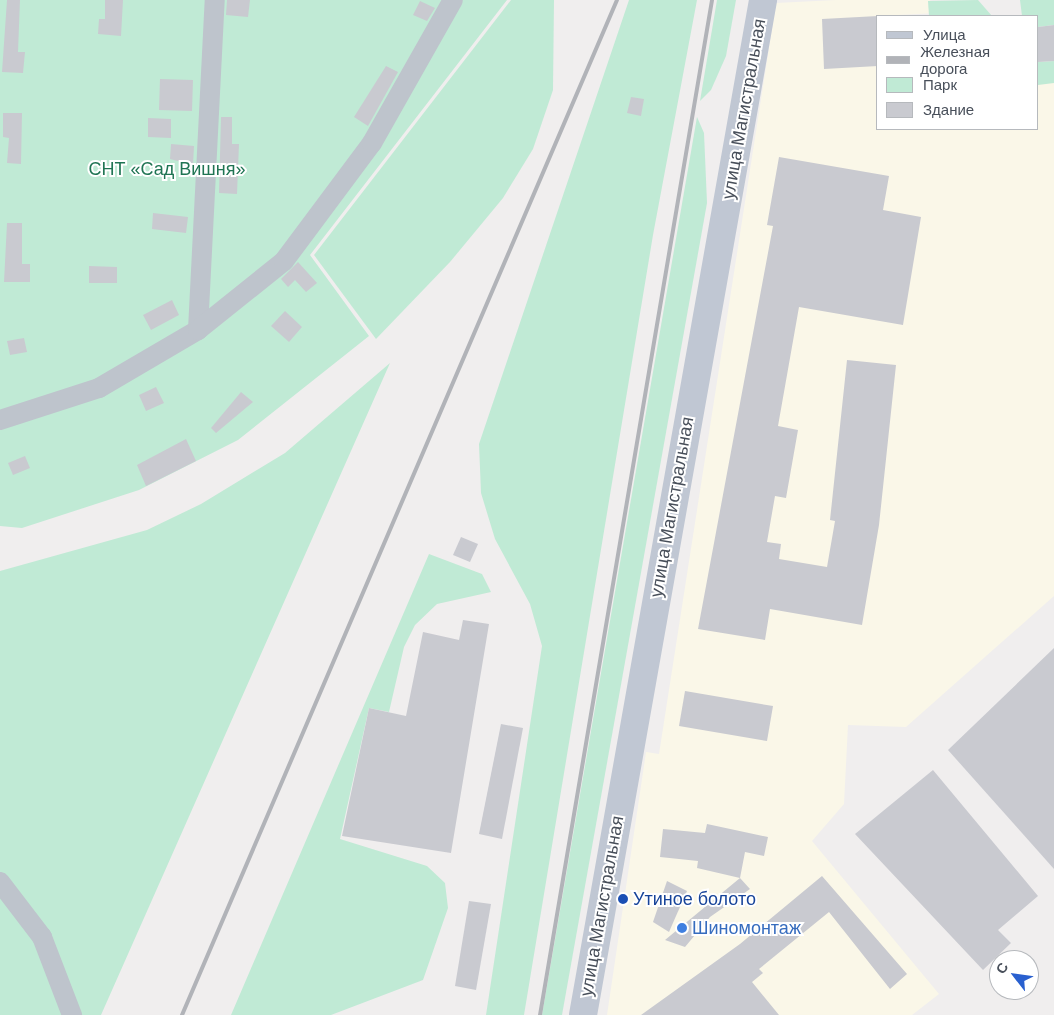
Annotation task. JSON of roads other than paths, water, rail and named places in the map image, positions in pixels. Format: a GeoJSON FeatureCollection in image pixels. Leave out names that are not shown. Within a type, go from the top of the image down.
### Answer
{"type":"FeatureCollection","features":[{"type":"Feature","properties":{"kind":"main road","name":"улица Магистральная"},"geometry":{"type":"LineString","coordinates":[[583,1015],[763,0]]}},
{"type":"Feature","properties":{"kind":"street"},"geometry":{"type":"LineString","coordinates":[[198,330],[215,0]]}},
{"type":"Feature","properties":{"kind":"street"},"geometry":{"type":"LineString","coordinates":[[0,420],[99,388],[198,330],[284,261],[372,143],[453,0]]}},
{"type":"Feature","properties":{"kind":"street"},"geometry":{"type":"LineString","coordinates":[[0,882],[42,937],[72,1015]]}},
{"type":"Feature","properties":{"kind":"railway"},"geometry":{"type":"LineString","coordinates":[[182,1015],[617,0]]}},
{"type":"Feature","properties":{"kind":"railway"},"geometry":{"type":"LineString","coordinates":[[540,1015],[712,0]]}},
{"type":"Feature","properties":{"kind":"place","name":"Утиное болото"},"geometry":{"type":"Point","coordinates":[623,899]}},
{"type":"Feature","properties":{"kind":"place","name":"Шиномонтаж"},"geometry":{"type":"Point","coordinates":[682,928]}},
{"type":"Feature","properties":{"kind":"park label","name":"СНТ «Сад Вишня»"},"geometry":{"type":"Point","coordinates":[167,169]}}]}
